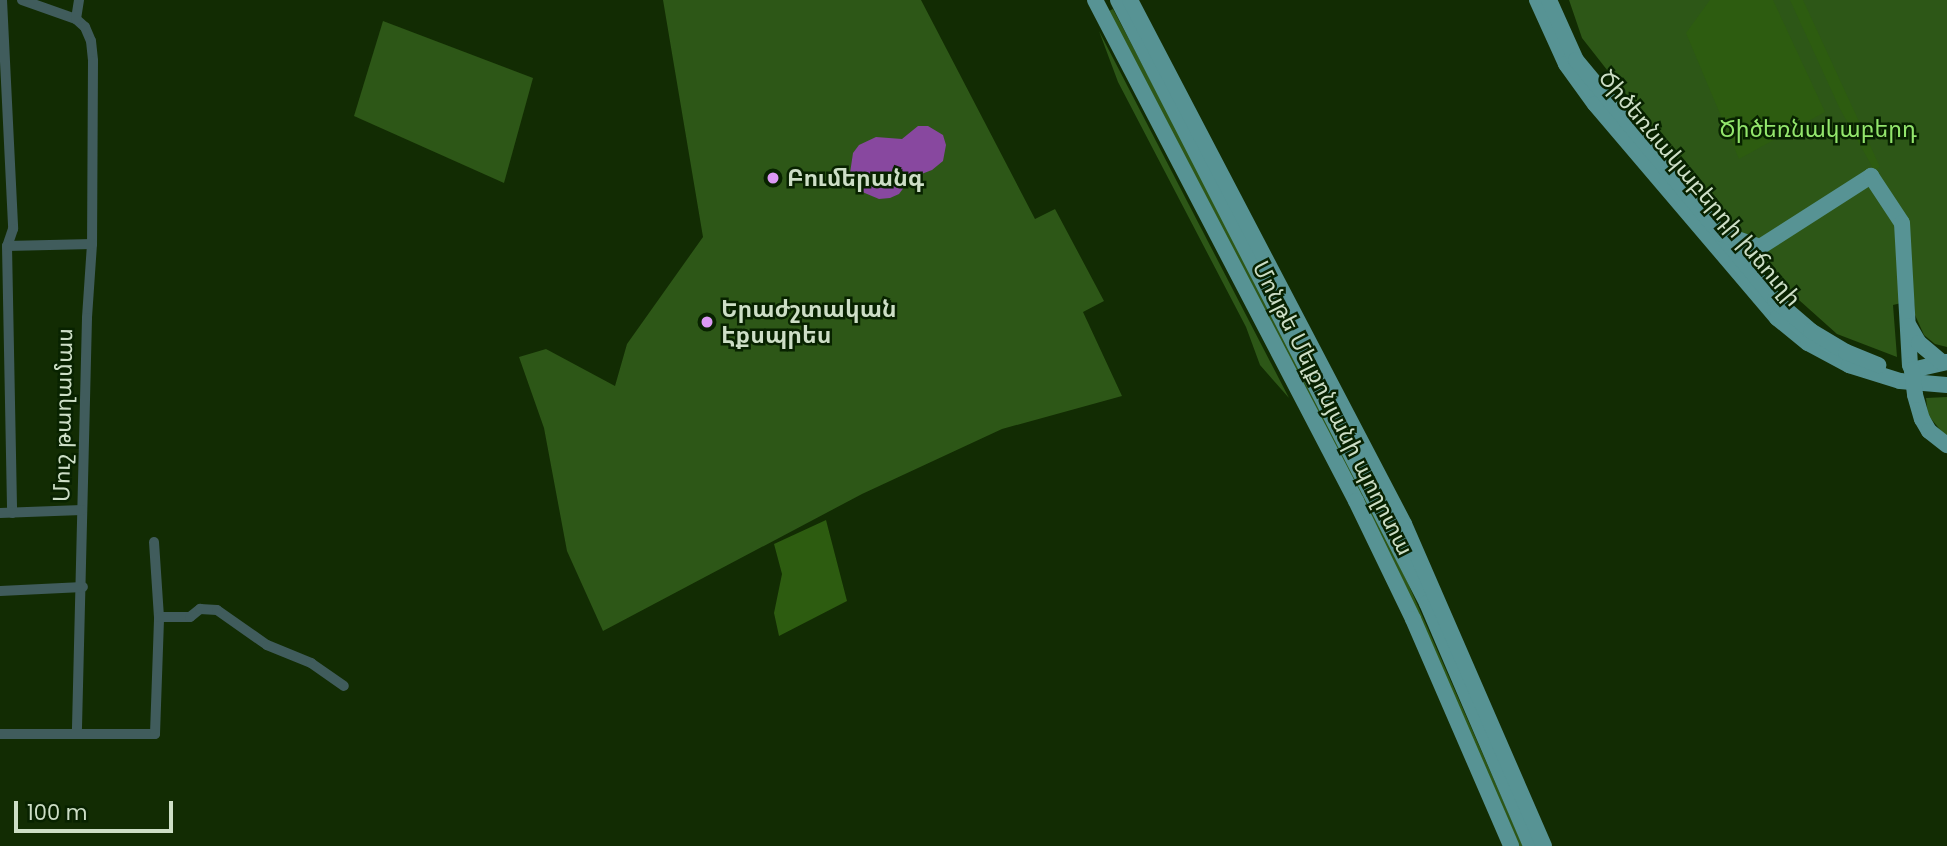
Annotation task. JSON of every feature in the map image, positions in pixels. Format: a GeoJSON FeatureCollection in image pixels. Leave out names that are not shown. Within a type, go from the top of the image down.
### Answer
{"type":"FeatureCollection","features":[{"type":"Feature","properties":{"kind":"main road"},"geometry":{"type":"LineString","coordinates":[[1098,4],[1118,0]]}},
{"type":"Feature","properties":{"kind":"main road","name":"Մոնթե Մելքոնյանի պողոտա"},"geometry":{"type":"LineString","coordinates":[[1118,0],[1427,603],[1531,846]]}},
{"type":"Feature","properties":{"kind":"main road"},"geometry":{"type":"LineString","coordinates":[[1130,0],[1404,524],[1544,846]]}},
{"type":"Feature","properties":{"kind":"main road","name":"Ծիծեռնակաբերդի խճուղի"},"geometry":{"type":"LineString","coordinates":[[1537,0],[1566,64],[1595,104],[1777,318],[1808,343],[1849,365],[1874,375],[1914,376],[1947,386]]}},
{"type":"Feature","properties":{"kind":"main road","name":"Ծիծեռնակաբերդի խճուղի"},"geometry":{"type":"LineString","coordinates":[[1549,0],[1576,60],[1775,300],[1811,331],[1874,363],[1901,371],[1945,367]]}},
{"type":"Feature","properties":{"kind":"main road","name":"Մոնթե Մելքոնյանի պողոտա"},"geometry":{"type":"LineString","coordinates":[[1098,4],[1356,501],[1413,619],[1511,846]]}},
{"type":"Feature","properties":{"kind":"main road"},"geometry":{"type":"LineString","coordinates":[[1718,232],[1760,247],[1871,176],[1902,223],[1906,319],[1922,419],[1929,431],[1947,445]]}},
{"type":"Feature","properties":{"kind":"main road"},"geometry":{"type":"LineString","coordinates":[[1906,319],[1919,344],[1945,367]]}},
{"type":"Feature","properties":{"kind":"main road"},"geometry":{"type":"LineString","coordinates":[[1914,376],[1945,367]]}},
{"type":"Feature","properties":{"kind":"street"},"geometry":{"type":"LineString","coordinates":[[2,0],[13,229],[7,246],[6,513],[82,510]]}},
{"type":"Feature","properties":{"kind":"street"},"geometry":{"type":"LineString","coordinates":[[22,0],[76,19],[79,0]]}},
{"type":"Feature","properties":{"kind":"street","name":"Մուշ թաղամաս"},"geometry":{"type":"LineString","coordinates":[[76,19],[85,27],[91,41],[93,61],[92,244],[86,318],[83,587],[77,734]]}},
{"type":"Feature","properties":{"kind":"street"},"geometry":{"type":"LineString","coordinates":[[7,246],[92,244]]}},
{"type":"Feature","properties":{"kind":"street"},"geometry":{"type":"LineString","coordinates":[[0,734],[155,734],[159,617],[154,542]]}},
{"type":"Feature","properties":{"kind":"street"},"geometry":{"type":"LineString","coordinates":[[0,591],[83,587]]}},
{"type":"Feature","properties":{"kind":"street"},"geometry":{"type":"LineString","coordinates":[[159,617],[190,617],[200,609],[217,610],[267,645],[311,663],[344,686]]}},
{"type":"Feature","properties":{"kind":"green space"},"geometry":{"type":"Polygon","coordinates":[[[663,0],[921,0],[1035,219],[1055,209],[1104,301],[1083,312],[1122,396],[1002,429],[862,494],[603,631],[567,551],[544,428],[519,357],[546,349],[615,386],[627,344],[703,237],[663,0]]]}},
{"type":"Feature","properties":{"kind":"green space","name":"Ծիծեռնակաբերդ"},"geometry":{"type":"Polygon","coordinates":[[[1569,0],[1947,0],[1947,347],[1935,344],[1924,335],[1915,315],[1914,300],[1893,305],[1897,357],[1837,334],[1760,265],[1582,38],[1569,0]]]}},
{"type":"Feature","properties":{"kind":"green space"},"geometry":{"type":"Polygon","coordinates":[[[1710,0],[1773,0],[1825,112],[1739,159],[1686,33],[1710,0]]]}},
{"type":"Feature","properties":{"kind":"green space"},"geometry":{"type":"Polygon","coordinates":[[[1790,0],[1803,0],[1880,167],[1874,170],[1840,109],[1790,0]]]}},
{"type":"Feature","properties":{"kind":"green space"},"geometry":{"type":"Polygon","coordinates":[[[1113,9],[1218,208],[1407,581],[1523,846],[1516,846],[1402,583],[1107,12],[1113,9]]]}},
{"type":"Feature","properties":{"kind":"green space"},"geometry":{"type":"Polygon","coordinates":[[[383,21],[533,78],[504,183],[354,116],[383,21]]]}},
{"type":"Feature","properties":{"kind":"green space"},"geometry":{"type":"Polygon","coordinates":[[[1099,31],[1289,398],[1260,365],[1246,327],[1118,82],[1099,31]]]}},
{"type":"Feature","properties":{"kind":"green space"},"geometry":{"type":"Polygon","coordinates":[[[1947,397],[1947,438],[1928,415],[1926,398],[1947,397]]]}},
{"type":"Feature","properties":{"kind":"green space"},"geometry":{"type":"Polygon","coordinates":[[[826,520],[847,601],[779,636],[774,613],[782,574],[774,544],[826,520]]]}},
{"type":"Feature","properties":{"kind":"shaded area"},"geometry":{"type":"Polygon","coordinates":[[[918,126],[928,126],[943,135],[946,145],[943,161],[932,170],[911,178],[899,194],[890,198],[879,199],[860,191],[850,173],[853,153],[859,145],[876,137],[902,139],[918,126]]]}},
{"type":"Feature","properties":{"kind":"place","name":"Բումերանգ"},"geometry":{"type":"Point","coordinates":[773,178]}},
{"type":"Feature","properties":{"kind":"place","name":"Երաժշտական Էքսպրես"},"geometry":{"type":"Point","coordinates":[707,322]}}]}
